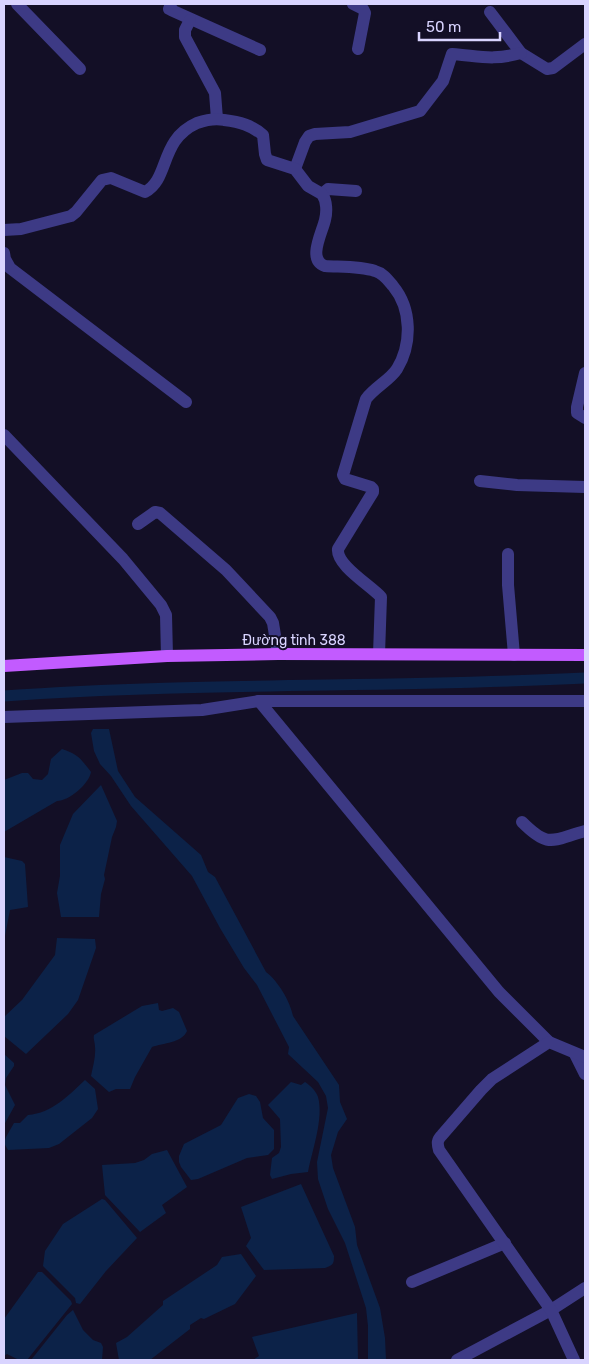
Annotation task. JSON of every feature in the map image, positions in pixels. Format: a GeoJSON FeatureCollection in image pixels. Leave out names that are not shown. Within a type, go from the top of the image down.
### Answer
{"type":"FeatureCollection","features":[{"type":"Feature","properties":{"kind":"main road","name":"Đường tỉnh 388"},"geometry":{"type":"LineString","coordinates":[[4,666],[167,656],[278,654],[585,655]]}},
{"type":"Feature","properties":{"kind":"street"},"geometry":{"type":"LineString","coordinates":[[18,4],[80,69]]}},
{"type":"Feature","properties":{"kind":"street"},"geometry":{"type":"LineString","coordinates":[[171,4],[169,9],[190,20],[260,50]]}},
{"type":"Feature","properties":{"kind":"street"},"geometry":{"type":"LineString","coordinates":[[353,4],[363,9],[364,13],[358,49]]}},
{"type":"Feature","properties":{"kind":"street"},"geometry":{"type":"LineString","coordinates":[[490,12],[521,53],[550,70],[585,44]]}},
{"type":"Feature","properties":{"kind":"street"},"geometry":{"type":"LineString","coordinates":[[190,20],[185,30],[185,37],[215,93],[217,119]]}},
{"type":"Feature","properties":{"kind":"street"},"geometry":{"type":"LineString","coordinates":[[295,169],[305,142],[310,136],[350,132],[420,111],[442,81],[452,54],[483,58],[502,58],[521,53]]}},
{"type":"Feature","properties":{"kind":"street"},"geometry":{"type":"LineString","coordinates":[[4,230],[20,229],[71,216],[102,180],[106,178],[111,178],[144,192],[157,181],[169,149],[186,128],[202,121],[217,119],[236,121],[254,127],[263,135],[265,154],[268,160],[295,169],[308,186],[322,194],[326,210],[325,220],[316,244],[319,264],[377,271],[398,292],[404,306],[408,326],[405,347],[396,370],[372,390],[366,399],[343,475],[345,479],[373,489],[373,492],[338,549],[337,554],[342,562],[381,597],[379,654]]}},
{"type":"Feature","properties":{"kind":"street"},"geometry":{"type":"LineString","coordinates":[[322,194],[328,189],[356,191]]}},
{"type":"Feature","properties":{"kind":"street"},"geometry":{"type":"LineString","coordinates":[[4,253],[4,259],[10,268],[186,402]]}},
{"type":"Feature","properties":{"kind":"street"},"geometry":{"type":"LineString","coordinates":[[585,373],[577,407],[579,415],[585,418]]}},
{"type":"Feature","properties":{"kind":"street"},"geometry":{"type":"LineString","coordinates":[[4,435],[123,559],[161,605],[166,615],[167,656]]}},
{"type":"Feature","properties":{"kind":"street"},"geometry":{"type":"LineString","coordinates":[[480,481],[517,485],[585,487]]}},
{"type":"Feature","properties":{"kind":"street"},"geometry":{"type":"LineString","coordinates":[[138,524],[155,512],[160,513],[226,570],[270,617],[273,623],[278,654]]}},
{"type":"Feature","properties":{"kind":"street"},"geometry":{"type":"LineString","coordinates":[[508,554],[509,599],[514,654]]}},
{"type":"Feature","properties":{"kind":"street"},"geometry":{"type":"LineString","coordinates":[[4,717],[202,710],[259,702],[585,701]]}},
{"type":"Feature","properties":{"kind":"street"},"geometry":{"type":"LineString","coordinates":[[259,702],[499,992],[549,1042],[580,1056],[585,1074]]}},
{"type":"Feature","properties":{"kind":"street"},"geometry":{"type":"LineString","coordinates":[[522,822],[540,838],[551,841],[585,831]]}},
{"type":"Feature","properties":{"kind":"street"},"geometry":{"type":"LineString","coordinates":[[549,1042],[492,1079],[438,1139],[439,1150],[551,1310],[574,1360]]}},
{"type":"Feature","properties":{"kind":"street"},"geometry":{"type":"LineString","coordinates":[[412,1282],[505,1243]]}},
{"type":"Feature","properties":{"kind":"street"},"geometry":{"type":"LineString","coordinates":[[458,1360],[551,1310],[585,1288]]}},
{"type":"Feature","properties":{"kind":"water"},"geometry":{"type":"Polygon","coordinates":[[[93,729],[109,729],[118,771],[135,797],[201,855],[208,872],[215,877],[266,972],[283,992],[293,1016],[339,1085],[340,1102],[347,1119],[338,1132],[331,1155],[333,1168],[355,1227],[357,1245],[380,1308],[385,1338],[386,1360],[368,1360],[366,1308],[345,1243],[328,1209],[318,1179],[317,1162],[328,1108],[326,1096],[318,1082],[288,1054],[289,1047],[257,985],[244,968],[220,928],[192,876],[131,806],[111,776],[100,764],[94,751],[91,733],[93,729]]]}},
{"type":"Feature","properties":{"kind":"water"},"geometry":{"type":"Polygon","coordinates":[[[62,749],[79,758],[91,772],[87,782],[73,795],[57,801],[4,832],[4,780],[22,773],[28,773],[33,779],[42,780],[48,774],[51,759],[62,749]]]}},
{"type":"Feature","properties":{"kind":"water"},"geometry":{"type":"Polygon","coordinates":[[[101,785],[117,821],[104,875],[99,917],[61,917],[57,893],[60,876],[60,845],[73,814],[101,785]]]}},
{"type":"Feature","properties":{"kind":"water"},"geometry":{"type":"Polygon","coordinates":[[[4,857],[22,861],[25,864],[28,907],[10,910],[4,941],[4,857]]]}},
{"type":"Feature","properties":{"kind":"water"},"geometry":{"type":"Polygon","coordinates":[[[57,938],[95,939],[96,948],[78,1000],[68,1014],[26,1054],[4,1036],[4,1017],[22,1000],[55,955],[57,938]]]}},
{"type":"Feature","properties":{"kind":"water"},"geometry":{"type":"Polygon","coordinates":[[[158,1003],[159,1010],[173,1008],[179,1012],[187,1031],[185,1035],[177,1040],[152,1047],[130,1089],[116,1089],[109,1092],[91,1076],[95,1054],[94,1035],[142,1006],[158,1003]]]}},
{"type":"Feature","properties":{"kind":"water"},"geometry":{"type":"Polygon","coordinates":[[[4,1054],[14,1063],[6,1078],[5,1085],[15,1105],[4,1125],[4,1054]]]}},
{"type":"Feature","properties":{"kind":"water"},"geometry":{"type":"Polygon","coordinates":[[[85,1080],[95,1089],[98,1109],[92,1118],[59,1144],[49,1148],[8,1150],[4,1143],[14,1123],[20,1123],[28,1115],[37,1114],[52,1107],[66,1098],[85,1080]]]}},
{"type":"Feature","properties":{"kind":"water"},"geometry":{"type":"Polygon","coordinates":[[[291,1082],[301,1085],[305,1082],[318,1097],[320,1115],[317,1134],[308,1172],[272,1179],[270,1175],[272,1158],[279,1153],[281,1147],[280,1119],[268,1105],[291,1082]]]}},
{"type":"Feature","properties":{"kind":"water"},"geometry":{"type":"Polygon","coordinates":[[[249,1094],[256,1096],[260,1102],[263,1118],[274,1130],[274,1149],[268,1155],[247,1158],[198,1179],[191,1180],[179,1162],[179,1156],[184,1144],[221,1125],[238,1098],[249,1094]]]}},
{"type":"Feature","properties":{"kind":"water"},"geometry":{"type":"Polygon","coordinates":[[[167,1150],[187,1187],[162,1205],[166,1213],[140,1232],[105,1195],[102,1165],[135,1163],[144,1160],[152,1154],[167,1150]]]}},
{"type":"Feature","properties":{"kind":"water"},"geometry":{"type":"Polygon","coordinates":[[[301,1184],[334,1256],[333,1263],[325,1268],[264,1270],[246,1246],[251,1238],[241,1207],[301,1184]]]}},
{"type":"Feature","properties":{"kind":"water"},"geometry":{"type":"Polygon","coordinates":[[[102,1199],[105,1200],[137,1238],[106,1271],[80,1304],[76,1303],[75,1298],[43,1266],[45,1251],[63,1224],[102,1199]]]}},
{"type":"Feature","properties":{"kind":"water"},"geometry":{"type":"Polygon","coordinates":[[[241,1254],[256,1276],[235,1304],[204,1319],[201,1318],[190,1325],[190,1329],[150,1360],[119,1360],[116,1343],[127,1337],[163,1305],[163,1301],[217,1265],[222,1257],[241,1254]]]}},
{"type":"Feature","properties":{"kind":"water"},"geometry":{"type":"Polygon","coordinates":[[[38,1272],[42,1272],[72,1304],[27,1360],[19,1360],[7,1354],[4,1356],[4,1319],[38,1272]]]}},
{"type":"Feature","properties":{"kind":"water"},"geometry":{"type":"Polygon","coordinates":[[[73,1310],[83,1330],[93,1340],[101,1343],[103,1347],[102,1360],[31,1360],[67,1315],[73,1310]]]}},
{"type":"Feature","properties":{"kind":"water"},"geometry":{"type":"Polygon","coordinates":[[[357,1313],[358,1360],[253,1360],[259,1356],[252,1337],[357,1313]]]}},
{"type":"Feature","properties":{"kind":"waterway"},"geometry":{"type":"LineString","coordinates":[[4,696],[149,689],[585,678]]}}]}
